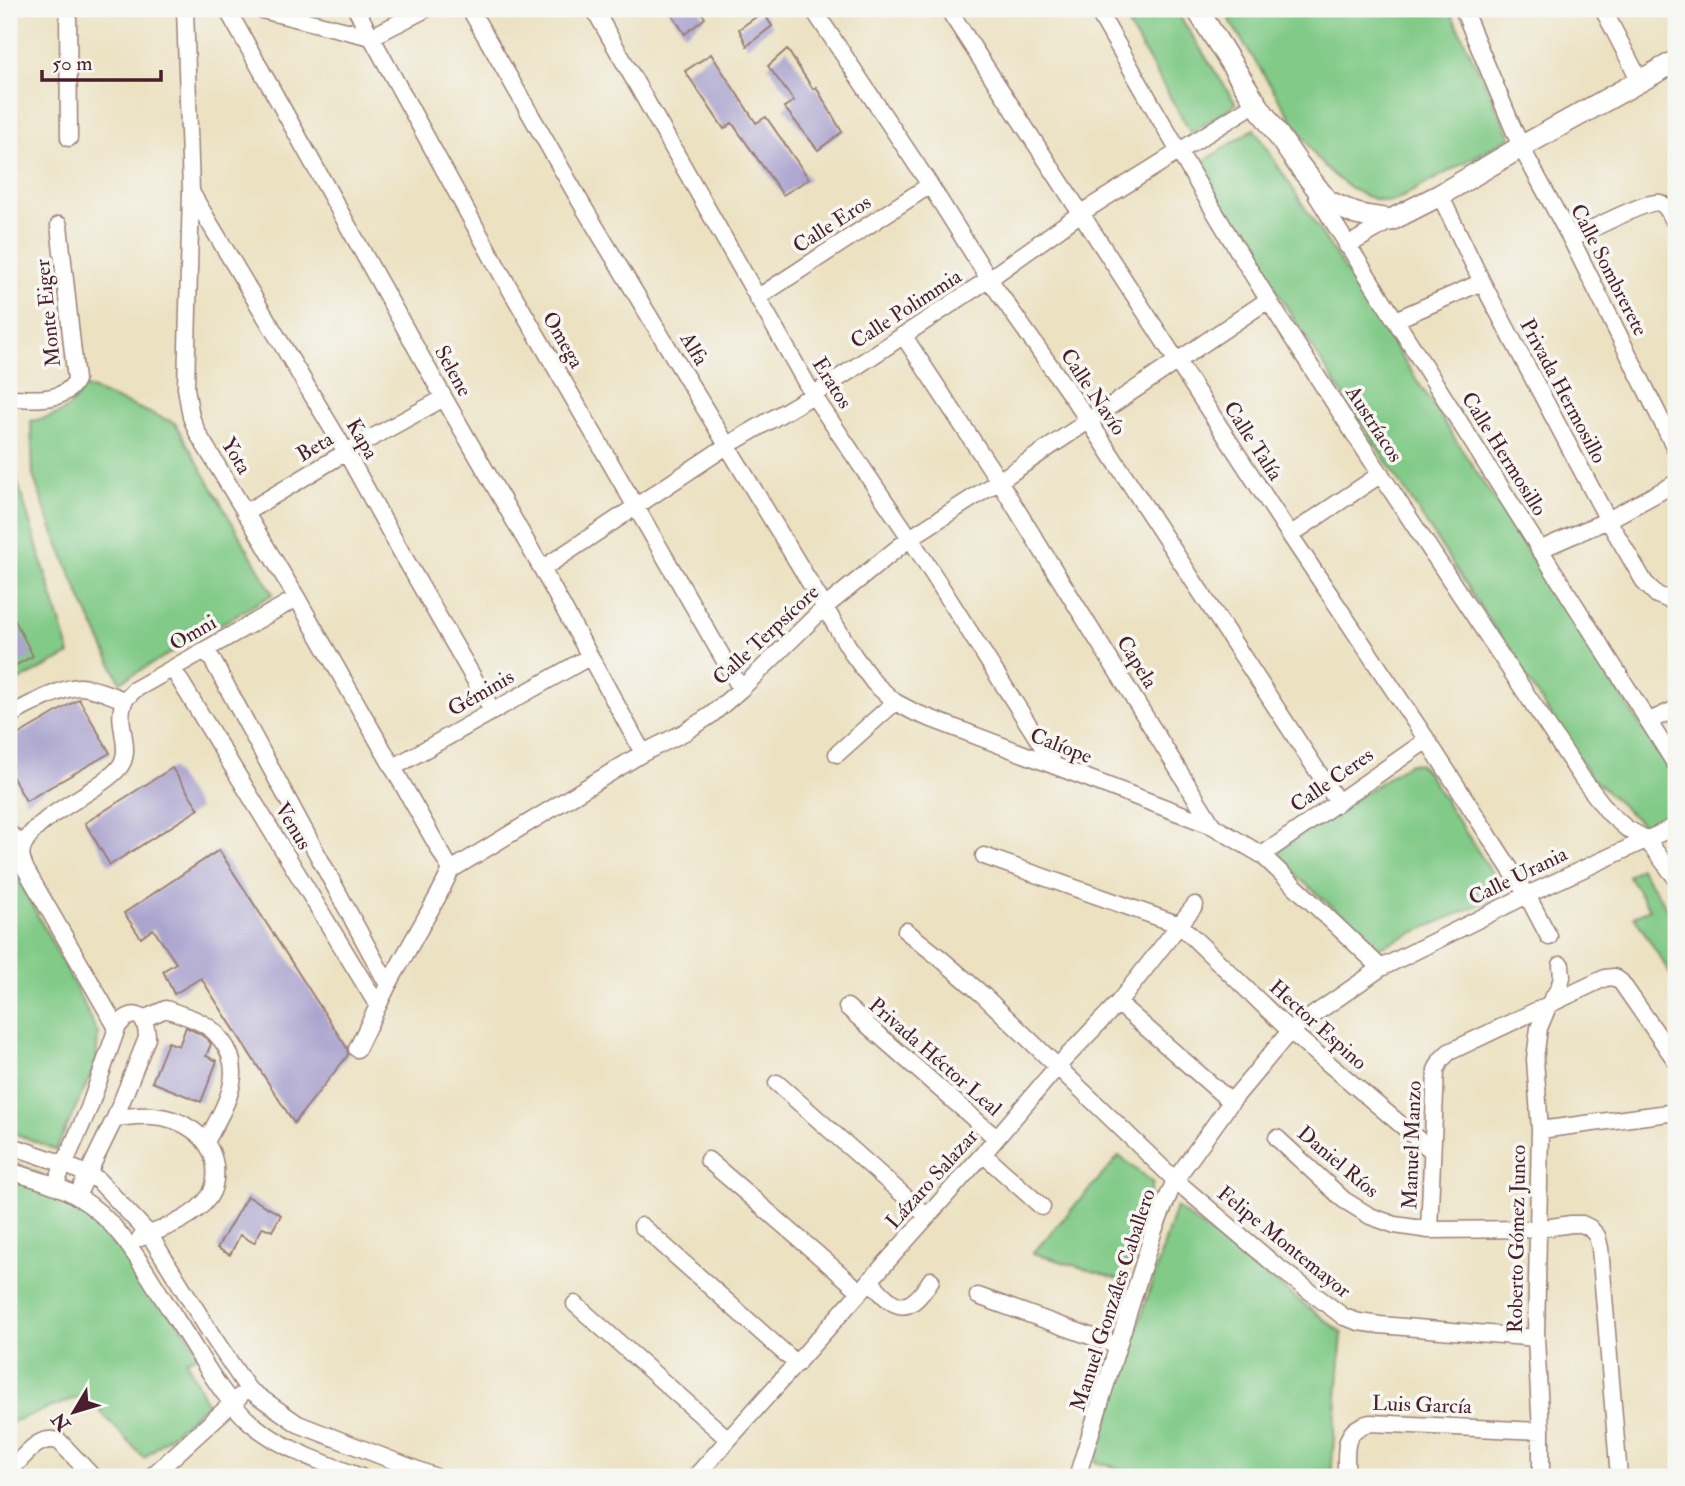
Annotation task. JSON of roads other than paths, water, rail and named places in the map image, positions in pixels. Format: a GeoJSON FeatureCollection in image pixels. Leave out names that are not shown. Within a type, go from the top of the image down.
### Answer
{"type":"FeatureCollection","features":[{"type":"Feature","properties":{"kind":"main road"},"geometry":{"type":"LineString","coordinates":[[1197,9],[1256,103],[1326,201],[1370,218],[1391,220],[1440,195],[1676,61]]}},
{"type":"Feature","properties":{"kind":"street"},"geometry":{"type":"LineString","coordinates":[[68,9],[69,138]]}},
{"type":"Feature","properties":{"kind":"street","name":"Yota"},"geometry":{"type":"LineString","coordinates":[[185,9],[191,191],[186,388],[191,417],[198,434],[298,598],[451,870]]}},
{"type":"Feature","properties":{"kind":"street","name":"Selene"},"geometry":{"type":"LineString","coordinates":[[227,9],[643,753]]}},
{"type":"Feature","properties":{"kind":"street"},"geometry":{"type":"LineString","coordinates":[[258,9],[371,37],[426,9]]}},
{"type":"Feature","properties":{"kind":"street","name":"Omega"},"geometry":{"type":"LineString","coordinates":[[356,9],[498,268],[741,688]]}},
{"type":"Feature","properties":{"kind":"street","name":"Alfa"},"geometry":{"type":"LineString","coordinates":[[470,9],[584,208],[855,656],[874,683],[895,702]]}},
{"type":"Feature","properties":{"kind":"street","name":"Eratos"},"geometry":{"type":"LineString","coordinates":[[594,9],[813,395],[910,538],[1055,766]]}},
{"type":"Feature","properties":{"kind":"street","name":"Calle Navío"},"geometry":{"type":"LineString","coordinates":[[813,9],[989,279],[1088,421],[1337,801]]}},
{"type":"Feature","properties":{"kind":"street","name":"Calle Talía"},"geometry":{"type":"LineString","coordinates":[[948,9],[1290,535],[1427,740],[1527,895],[1549,937]]}},
{"type":"Feature","properties":{"kind":"street","name":"Austríacos"},"geometry":{"type":"LineString","coordinates":[[1097,9],[1178,151],[1268,300],[1381,474],[1583,778],[1609,813],[1626,828],[1646,839]]}},
{"type":"Feature","properties":{"kind":"street","name":"Calle Sombrerete"},"geometry":{"type":"LineString","coordinates":[[1463,9],[1521,148],[1572,239],[1676,450]]}},
{"type":"Feature","properties":{"kind":"street"},"geometry":{"type":"LineString","coordinates":[[1603,9],[1640,81]]}},
{"type":"Feature","properties":{"kind":"street","name":"Calle Polimmia"},"geometry":{"type":"LineString","coordinates":[[542,569],[728,445],[813,395],[989,279],[1082,213],[1256,103]]}},
{"type":"Feature","properties":{"kind":"street","name":"Calle Hermosillo"},"geometry":{"type":"LineString","coordinates":[[1298,164],[1347,246],[1676,765]]}},
{"type":"Feature","properties":{"kind":"street","name":"Calle Eros"},"geometry":{"type":"LineString","coordinates":[[757,298],[930,185]]}},
{"type":"Feature","properties":{"kind":"street","name":"Kapa"},"geometry":{"type":"LineString","coordinates":[[191,191],[346,452],[492,710]]}},
{"type":"Feature","properties":{"kind":"street","name":"Privada Hermosillo"},"geometry":{"type":"LineString","coordinates":[[1440,195],[1482,282],[1608,520],[1645,583],[1657,595],[1667,599],[1676,597]]}},
{"type":"Feature","properties":{"kind":"street"},"geometry":{"type":"LineString","coordinates":[[1572,239],[1640,206],[1656,202],[1663,204],[1676,225]]}},
{"type":"Feature","properties":{"kind":"street"},"geometry":{"type":"LineString","coordinates":[[1347,246],[1391,220]]}},
{"type":"Feature","properties":{"kind":"street","name":"Monte Eiger"},"geometry":{"type":"LineString","coordinates":[[9,398],[49,398],[65,394],[76,380],[60,225]]}},
{"type":"Feature","properties":{"kind":"street"},"geometry":{"type":"LineString","coordinates":[[1395,320],[1482,282]]}},
{"type":"Feature","properties":{"kind":"street","name":"Calle Terpsícore"},"geometry":{"type":"LineString","coordinates":[[451,870],[643,753],[685,732],[711,715],[825,607],[910,538],[1268,300]]}},
{"type":"Feature","properties":{"kind":"street","name":"Capela"},"geometry":{"type":"LineString","coordinates":[[903,335],[999,481],[1213,826],[1262,855],[1381,968]]}},
{"type":"Feature","properties":{"kind":"street","name":"Beta"},"geometry":{"type":"LineString","coordinates":[[245,513],[346,452],[444,398]]}},
{"type":"Feature","properties":{"kind":"street"},"geometry":{"type":"LineString","coordinates":[[1290,535],[1381,474]]}},
{"type":"Feature","properties":{"kind":"street"},"geometry":{"type":"LineString","coordinates":[[1539,550],[1608,520],[1676,483]]}},
{"type":"Feature","properties":{"kind":"street","name":"Omni"},"geometry":{"type":"LineString","coordinates":[[122,707],[134,690],[298,598]]}},
{"type":"Feature","properties":{"kind":"street","name":"Venus"},"geometry":{"type":"LineString","coordinates":[[207,650],[388,985]]}},
{"type":"Feature","properties":{"kind":"street","name":"Géminis"},"geometry":{"type":"LineString","coordinates":[[394,767],[589,657]]}},
{"type":"Feature","properties":{"kind":"street","name":"Venus"},"geometry":{"type":"LineString","coordinates":[[173,669],[377,1006]]}},
{"type":"Feature","properties":{"kind":"street"},"geometry":{"type":"LineString","coordinates":[[9,716],[35,701],[78,686],[99,690],[122,707],[125,756],[120,768],[104,782],[34,829],[23,845],[21,858],[117,1028]]}},
{"type":"Feature","properties":{"kind":"street"},"geometry":{"type":"LineString","coordinates":[[838,754],[895,702]]}},
{"type":"Feature","properties":{"kind":"street","name":"Calíope"},"geometry":{"type":"LineString","coordinates":[[895,702],[941,723],[1213,826]]}},
{"type":"Feature","properties":{"kind":"street"},"geometry":{"type":"LineString","coordinates":[[1649,721],[1676,709]]}},
{"type":"Feature","properties":{"kind":"street","name":"Calle Ceres"},"geometry":{"type":"LineString","coordinates":[[1262,855],[1427,740]]}},
{"type":"Feature","properties":{"kind":"street","name":"Calle Urania"},"geometry":{"type":"LineString","coordinates":[[1381,968],[1527,895],[1676,827]]}},
{"type":"Feature","properties":{"kind":"street"},"geometry":{"type":"LineString","coordinates":[[9,833],[23,845]]}},
{"type":"Feature","properties":{"kind":"street"},"geometry":{"type":"LineString","coordinates":[[1646,839],[1676,878]]}},
{"type":"Feature","properties":{"kind":"street"},"geometry":{"type":"LineString","coordinates":[[984,856],[1180,925]]}},
{"type":"Feature","properties":{"kind":"street"},"geometry":{"type":"LineString","coordinates":[[357,1049],[388,985],[451,870]]}},
{"type":"Feature","properties":{"kind":"street","name":"Lázaro Salazar"},"geometry":{"type":"LineString","coordinates":[[695,1477],[983,1154],[1057,1067],[1118,1003],[1195,905]]}},
{"type":"Feature","properties":{"kind":"street","name":"Hector Espino"},"geometry":{"type":"LineString","coordinates":[[1180,925],[1290,1031],[1432,1151]]}},
{"type":"Feature","properties":{"kind":"street","name":"Felipe Montemayor"},"geometry":{"type":"LineString","coordinates":[[906,931],[983,995],[1175,1181],[1275,1265],[1344,1317],[1380,1325],[1536,1338]]}},
{"type":"Feature","properties":{"kind":"street","name":"Roberto Gómez Junco"},"geometry":{"type":"LineString","coordinates":[[1541,1477],[1536,1338],[1539,1130],[1535,1059],[1539,1028],[1559,988],[1561,965]]}},
{"type":"Feature","properties":{"kind":"street","name":"Manuel Gonzáles Caballero"},"geometry":{"type":"LineString","coordinates":[[1077,1477],[1154,1230],[1175,1181],[1231,1102],[1290,1031],[1381,968]]}},
{"type":"Feature","properties":{"kind":"street"},"geometry":{"type":"LineString","coordinates":[[1549,1004],[1605,978],[1614,977],[1621,982],[1676,1061]]}},
{"type":"Feature","properties":{"kind":"street"},"geometry":{"type":"LineString","coordinates":[[1118,1003],[1231,1102]]}},
{"type":"Feature","properties":{"kind":"street","name":"Manuel Manzo"},"geometry":{"type":"LineString","coordinates":[[1429,1230],[1436,1070],[1441,1060],[1449,1052],[1466,1043],[1549,1004]]}},
{"type":"Feature","properties":{"kind":"street","name":"Privada Héctor Leal"},"geometry":{"type":"LineString","coordinates":[[847,1007],[996,1138]]}},
{"type":"Feature","properties":{"kind":"street"},"geometry":{"type":"LineString","coordinates":[[143,1019],[166,1009],[212,1029],[231,1052],[235,1073],[226,1105],[206,1142]]}},
{"type":"Feature","properties":{"kind":"street"},"geometry":{"type":"LineString","coordinates":[[55,1185],[89,1108],[117,1028],[122,1020],[130,1016],[143,1019],[147,1026],[147,1038],[115,1118],[77,1196]]}},
{"type":"Feature","properties":{"kind":"street"},"geometry":{"type":"LineString","coordinates":[[777,1083],[927,1216]]}},
{"type":"Feature","properties":{"kind":"street"},"geometry":{"type":"LineString","coordinates":[[1539,1130],[1676,1112]]}},
{"type":"Feature","properties":{"kind":"street"},"geometry":{"type":"LineString","coordinates":[[115,1118],[152,1115],[173,1119],[194,1129],[206,1142],[214,1157],[216,1176],[210,1195],[193,1212],[173,1224],[128,1242]]}},
{"type":"Feature","properties":{"kind":"street","name":"Daniel Ríos"},"geometry":{"type":"LineString","coordinates":[[1278,1138],[1344,1199],[1370,1216],[1395,1225],[1429,1230],[1538,1230],[1571,1224],[1582,1224],[1590,1228],[1597,1236],[1601,1261],[1619,1477]]}},
{"type":"Feature","properties":{"kind":"street"},"geometry":{"type":"LineString","coordinates":[[9,1144],[96,1179],[149,1234],[248,1389],[298,1424],[436,1477]]}},
{"type":"Feature","properties":{"kind":"street"},"geometry":{"type":"LineString","coordinates":[[983,1154],[1042,1207]]}},
{"type":"Feature","properties":{"kind":"street"},"geometry":{"type":"LineString","coordinates":[[708,1160],[865,1286],[882,1294],[895,1305],[909,1305],[922,1296],[931,1280]]}},
{"type":"Feature","properties":{"kind":"street"},"geometry":{"type":"LineString","coordinates":[[9,1171],[55,1185],[77,1196],[128,1242],[213,1377],[251,1423],[275,1439],[360,1477]]}},
{"type":"Feature","properties":{"kind":"street"},"geometry":{"type":"LineString","coordinates":[[642,1226],[797,1364]]}},
{"type":"Feature","properties":{"kind":"street"},"geometry":{"type":"LineString","coordinates":[[978,1296],[1118,1346]]}},
{"type":"Feature","properties":{"kind":"street"},"geometry":{"type":"LineString","coordinates":[[575,1304],[728,1439]]}},
{"type":"Feature","properties":{"kind":"street"},"geometry":{"type":"LineString","coordinates":[[152,1477],[248,1389]]}},
{"type":"Feature","properties":{"kind":"street","name":"Luis García"},"geometry":{"type":"LineString","coordinates":[[1346,1477],[1348,1440],[1359,1425],[1370,1423],[1541,1431]]}},
{"type":"Feature","properties":{"kind":"street"},"geometry":{"type":"LineString","coordinates":[[9,1472],[40,1442],[53,1438],[93,1477]]}},
{"type":"Feature","properties":{"kind":"street"},"geometry":{"type":"LineString","coordinates":[[322,1462],[319,1455],[321,1448],[324,1443],[334,1439]]}}]}
